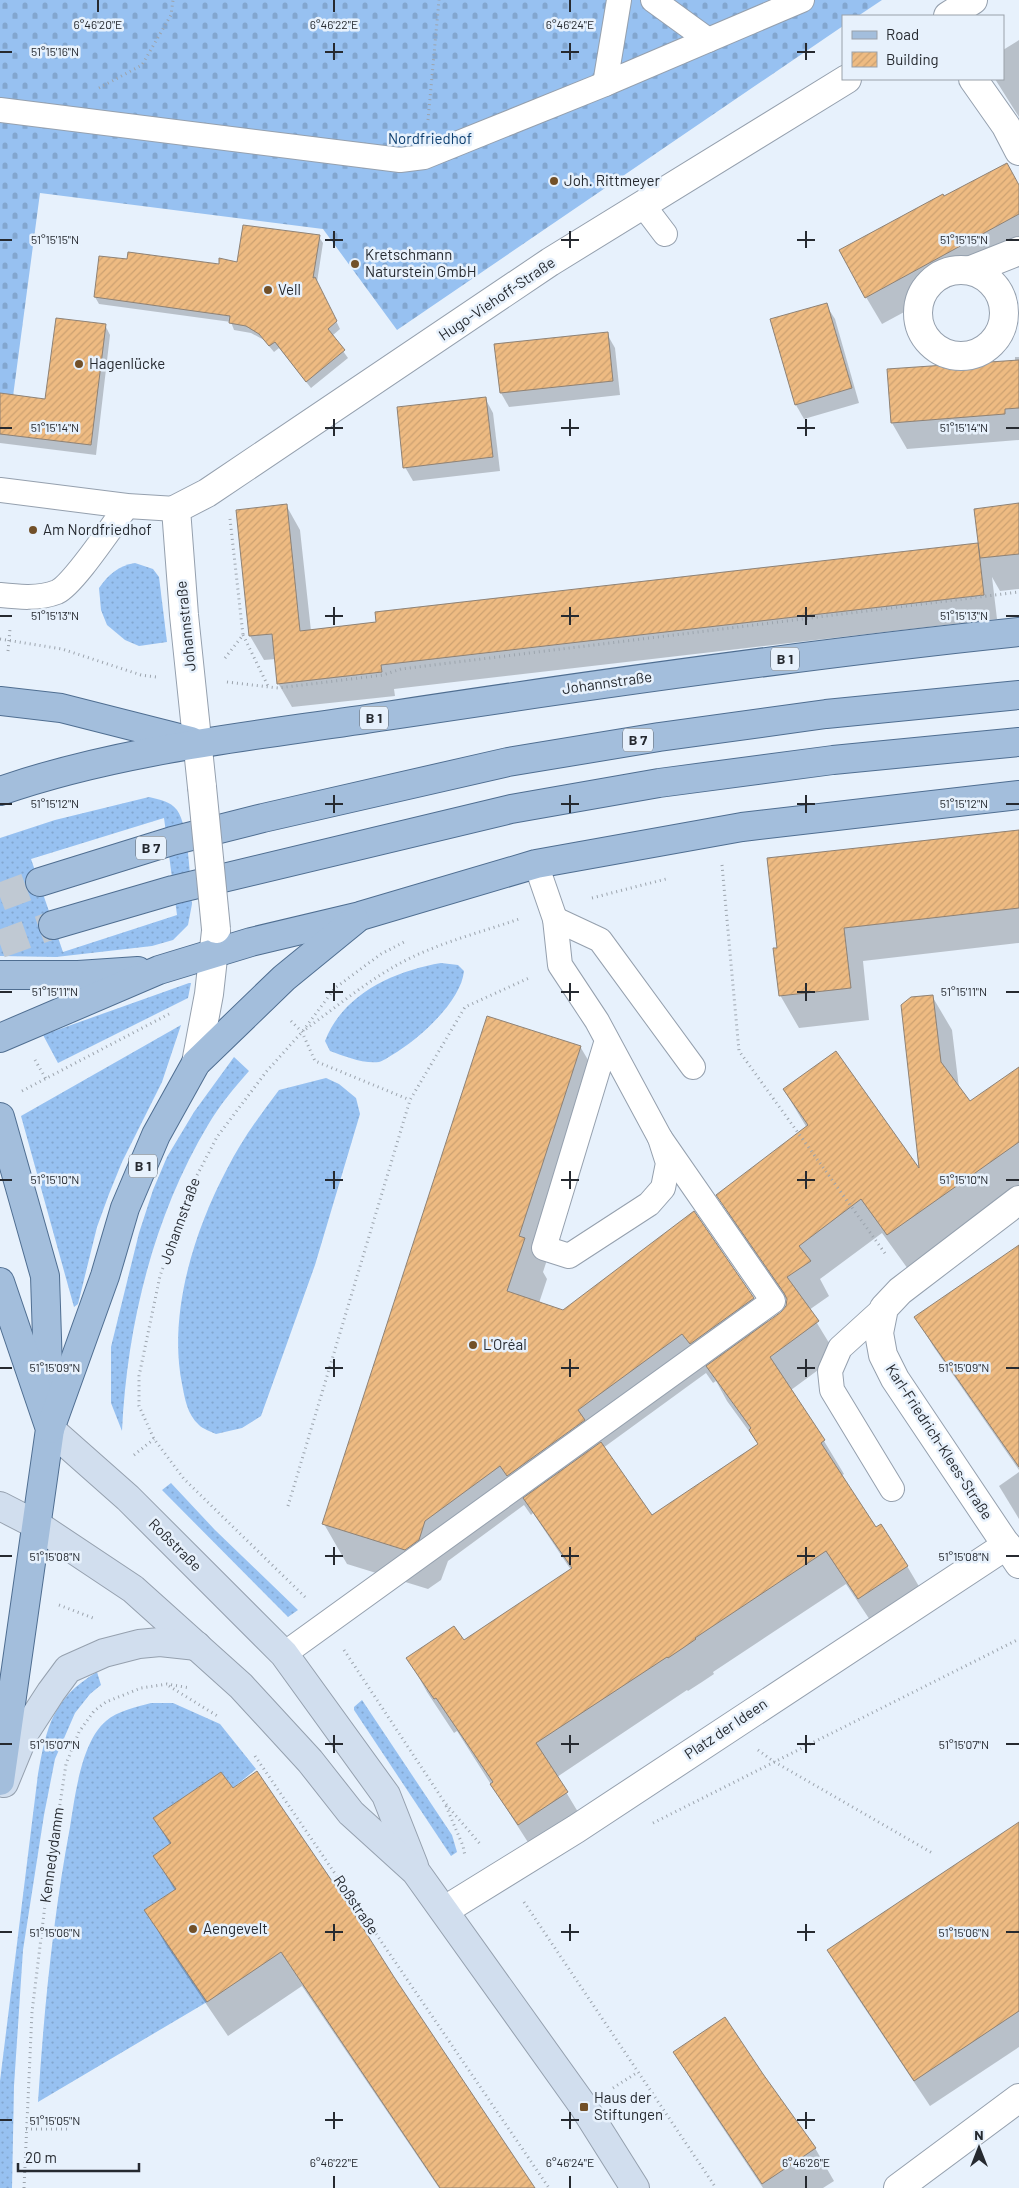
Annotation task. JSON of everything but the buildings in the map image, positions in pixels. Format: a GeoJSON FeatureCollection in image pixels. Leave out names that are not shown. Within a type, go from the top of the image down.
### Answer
{"type":"FeatureCollection","features":[{"type":"Feature","properties":{"kind":"main road","name":"Johannstraße"},"geometry":{"type":"LineString","coordinates":[[0,791],[40,777],[197,742],[266,734],[668,674],[869,648],[1019,632]]}},
{"type":"Feature","properties":{"kind":"main road","name":"B 7"},"geometry":{"type":"LineString","coordinates":[[40,882],[181,839],[508,762],[659,737],[826,714],[1019,695]]}},
{"type":"Feature","properties":{"kind":"main road","name":"Johannstraße"},"geometry":{"type":"LineString","coordinates":[[0,701],[61,708],[197,742]]}},
{"type":"Feature","properties":{"kind":"main road"},"geometry":{"type":"LineString","coordinates":[[53,925],[174,890],[511,809],[659,783],[804,764],[1019,742]]}},
{"type":"Feature","properties":{"kind":"main road","name":"Johannstraße"},"geometry":{"type":"LineString","coordinates":[[0,1038],[160,970],[215,941],[251,942],[360,916],[536,864],[742,827],[1019,795]]}},
{"type":"Feature","properties":{"kind":"main road","name":"Johannstraße"},"geometry":{"type":"LineString","coordinates":[[50,1429],[105,1276],[125,1208],[156,1135],[196,1063],[284,978],[360,916]]}},
{"type":"Feature","properties":{"kind":"main road","name":"Johannstraße"},"geometry":{"type":"LineString","coordinates":[[0,975],[78,975],[160,970]]}},
{"type":"Feature","properties":{"kind":"main road"},"geometry":{"type":"LineString","coordinates":[[0,1117],[45,1276],[50,1429]]}},
{"type":"Feature","properties":{"kind":"main road"},"geometry":{"type":"LineString","coordinates":[[0,1282],[50,1429]]}},
{"type":"Feature","properties":{"kind":"main road","name":"B 1"},"geometry":{"type":"LineString","coordinates":[[0,1781],[50,1429]]}},
{"type":"Feature","properties":{"kind":"street"},"geometry":{"type":"LineString","coordinates":[[950,15],[973,0]]}},
{"type":"Feature","properties":{"kind":"street","name":"Hugo-Viehoff-Straße"},"geometry":{"type":"LineString","coordinates":[[176,509],[207,493],[550,262],[845,80]]}},
{"type":"Feature","properties":{"kind":"street"},"geometry":{"type":"LineString","coordinates":[[975,80],[1006,126],[1019,151]]}},
{"type":"Feature","properties":{"kind":"street"},"geometry":{"type":"LineString","coordinates":[[971,270],[988,277],[1000,292],[1009,332],[988,348],[971,356],[946,354],[928,342],[919,325],[918,304],[926,286],[946,272],[971,270],[1019,251]]}},
{"type":"Feature","properties":{"kind":"street","name":"Johannstraße"},"geometry":{"type":"LineString","coordinates":[[176,509],[215,941],[196,1063]]}},
{"type":"Feature","properties":{"kind":"street"},"geometry":{"type":"LineString","coordinates":[[884,1308],[908,1285],[1019,1200]]}},
{"type":"Feature","properties":{"kind":"street","name":"Karl-Friedrich-Klees-Straße"},"geometry":{"type":"LineString","coordinates":[[884,1308],[879,1333],[883,1355],[895,1379],[1013,1554]]}},
{"type":"Feature","properties":{"kind":"street","name":"Roßstraße"},"geometry":{"type":"LineString","coordinates":[[50,1429],[128,1498],[284,1654],[386,1795],[416,1872]]}},
{"type":"Feature","properties":{"kind":"street","name":"Roßstraße"},"geometry":{"type":"LineString","coordinates":[[0,1506],[37,1525],[133,1589],[263,1708],[310,1761],[351,1813],[416,1872],[584,2107],[635,2188]]}},
{"type":"Feature","properties":{"kind":"street","name":"Platz der Ideen"},"geometry":{"type":"LineString","coordinates":[[444,1910],[576,1829],[727,1728],[1013,1554]]}},
{"type":"Feature","properties":{"kind":"street"},"geometry":{"type":"LineString","coordinates":[[0,1794],[25,1732],[68,1669],[104,1653],[139,1644],[160,1642],[197,1646]]}},
{"type":"Feature","properties":{"kind":"street"},"geometry":{"type":"LineString","coordinates":[[898,2188],[1019,2098]]}},
{"type":"Feature","properties":{"kind":"lane"},"geometry":{"type":"LineString","coordinates":[[605,84],[619,0]]}},
{"type":"Feature","properties":{"kind":"lane"},"geometry":{"type":"LineString","coordinates":[[653,0],[708,40]]}},
{"type":"Feature","properties":{"kind":"lane"},"geometry":{"type":"LineString","coordinates":[[0,110],[400,160],[424,158],[605,84],[802,0]]}},
{"type":"Feature","properties":{"kind":"lane"},"geometry":{"type":"LineString","coordinates":[[643,205],[666,234]]}},
{"type":"Feature","properties":{"kind":"lane"},"geometry":{"type":"LineString","coordinates":[[0,490],[127,506],[176,509]]}},
{"type":"Feature","properties":{"kind":"lane"},"geometry":{"type":"LineString","coordinates":[[0,595],[36,597],[58,592],[72,580],[127,506]]}},
{"type":"Feature","properties":{"kind":"lane"},"geometry":{"type":"LineString","coordinates":[[284,1654],[773,1301],[660,1138],[597,1021],[560,965],[553,914],[536,864]]}},
{"type":"Feature","properties":{"kind":"lane"},"geometry":{"type":"LineString","coordinates":[[553,914],[600,940],[693,1068]]}},
{"type":"Feature","properties":{"kind":"lane"},"geometry":{"type":"LineString","coordinates":[[607,1040],[544,1248],[570,1256],[648,1204],[663,1188],[668,1163],[660,1138]]}},
{"type":"Feature","properties":{"kind":"lane"},"geometry":{"type":"LineString","coordinates":[[884,1308],[840,1348],[830,1372],[832,1390],[892,1489]]}},
{"type":"Feature","properties":{"kind":"path"},"geometry":{"type":"LineString","coordinates":[[90,121],[99,87],[142,65],[171,15],[173,0]]}},
{"type":"Feature","properties":{"kind":"path"},"geometry":{"type":"LineString","coordinates":[[424,158],[439,0]]}},
{"type":"Feature","properties":{"kind":"path"},"geometry":{"type":"LineString","coordinates":[[229,510],[243,635],[269,687]]}},
{"type":"Feature","properties":{"kind":"path"},"geometry":{"type":"LineString","coordinates":[[226,673],[227,682],[278,688],[382,676],[401,669],[1019,592]]}},
{"type":"Feature","properties":{"kind":"path"},"geometry":{"type":"LineString","coordinates":[[8,651],[10,628]]}},
{"type":"Feature","properties":{"kind":"path"},"geometry":{"type":"LineString","coordinates":[[225,665],[224,656],[243,635]]}},
{"type":"Feature","properties":{"kind":"path"},"geometry":{"type":"LineString","coordinates":[[0,640],[62,649],[141,675],[156,678]]}},
{"type":"Feature","properties":{"kind":"path"},"geometry":{"type":"LineString","coordinates":[[713,867],[730,863]]}},
{"type":"Feature","properties":{"kind":"path"},"geometry":{"type":"LineString","coordinates":[[722,865],[739,1050],[908,1285]]}},
{"type":"Feature","properties":{"kind":"path","name":"Johannstraße"},"geometry":{"type":"LineString","coordinates":[[302,1032],[348,997],[397,965],[438,947],[675,877]]}},
{"type":"Feature","properties":{"kind":"path","name":"Johannstraße"},"geometry":{"type":"LineString","coordinates":[[134,1453],[154,1439],[140,1406],[139,1376],[160,1276],[193,1183],[217,1137],[266,1072],[302,1032],[335,988],[381,954],[408,940]]}},
{"type":"Feature","properties":{"kind":"path"},"geometry":{"type":"LineString","coordinates":[[288,1506],[410,1100],[464,1006],[560,965]]}},
{"type":"Feature","properties":{"kind":"path"},"geometry":{"type":"LineString","coordinates":[[21,1092],[178,1009]]}},
{"type":"Feature","properties":{"kind":"path"},"geometry":{"type":"LineString","coordinates":[[302,1032],[315,1061],[410,1100]]}},
{"type":"Feature","properties":{"kind":"path"},"geometry":{"type":"LineString","coordinates":[[65,1608],[97,1620]]}},
{"type":"Feature","properties":{"kind":"path"},"geometry":{"type":"LineString","coordinates":[[650,1825],[1019,1639]]}},
{"type":"Feature","properties":{"kind":"path","name":"Kennedydamm"},"geometry":{"type":"LineString","coordinates":[[24,2188],[32,2012],[48,1877],[66,1764],[79,1732],[94,1711],[106,1702],[141,1688],[167,1684],[227,1722]]}},
{"type":"Feature","properties":{"kind":"path"},"geometry":{"type":"LineString","coordinates":[[727,1728],[773,1762],[934,1854]]}},
{"type":"Feature","properties":{"kind":"path","name":"Roßstraße"},"geometry":{"type":"LineString","coordinates":[[252,1752],[549,2188]]}},
{"type":"Feature","properties":{"kind":"path"},"geometry":{"type":"LineString","coordinates":[[466,1865],[463,1846],[445,1803],[504,1872],[716,2188]]}},
{"type":"Feature","properties":{"kind":"path"},"geometry":{"type":"LineString","coordinates":[[611,2089],[638,2072]]}},
{"type":"Feature","properties":{"kind":"path"},"geometry":{"type":"LineString","coordinates":[[26,2129],[70,2129]]}},
{"type":"Feature","properties":{"kind":"green space","name":"Nordfriedhof"},"geometry":{"type":"Polygon","coordinates":[[[0,0],[882,0],[860,15],[842,15],[842,27],[397,330],[323,229],[40,193],[8,434],[0,433],[0,0]]]}},
{"type":"Feature","properties":{"kind":"green space"},"geometry":{"type":"Polygon","coordinates":[[[135,563],[153,569],[159,577],[167,642],[139,646],[125,640],[107,625],[101,610],[99,588],[114,571],[135,563]]]}},
{"type":"Feature","properties":{"kind":"green space"},"geometry":{"type":"Polygon","coordinates":[[[149,797],[171,805],[177,810],[184,828],[190,869],[192,904],[188,925],[173,940],[152,946],[56,957],[0,956],[0,838],[55,820],[149,797]],[[164,818],[31,859],[63,952],[177,915],[164,818]]]}},
{"type":"Feature","properties":{"kind":"green space"},"geometry":{"type":"Polygon","coordinates":[[[441,963],[458,965],[464,971],[461,983],[447,1007],[414,1040],[379,1062],[360,1061],[330,1051],[325,1041],[333,1024],[357,998],[372,987],[388,979],[441,963]]]}},
{"type":"Feature","properties":{"kind":"green space"},"geometry":{"type":"Polygon","coordinates":[[[191,983],[188,998],[58,1063],[43,1035],[191,983]]]}},
{"type":"Feature","properties":{"kind":"green space"},"geometry":{"type":"Polygon","coordinates":[[[181,1025],[162,1082],[122,1162],[109,1194],[97,1227],[78,1304],[74,1307],[21,1116],[181,1025]]]}},
{"type":"Feature","properties":{"kind":"green space"},"geometry":{"type":"Polygon","coordinates":[[[234,1057],[249,1071],[217,1111],[189,1160],[172,1197],[146,1273],[130,1352],[122,1431],[111,1403],[111,1347],[139,1233],[153,1190],[167,1157],[194,1112],[234,1057]]]}},
{"type":"Feature","properties":{"kind":"green space"},"geometry":{"type":"Polygon","coordinates":[[[326,1078],[339,1084],[356,1098],[360,1114],[315,1265],[261,1416],[242,1428],[216,1434],[205,1429],[195,1421],[189,1411],[183,1390],[179,1357],[178,1330],[181,1302],[195,1246],[215,1193],[232,1159],[251,1128],[279,1090],[326,1078]]]}},
{"type":"Feature","properties":{"kind":"green space"},"geometry":{"type":"Polygon","coordinates":[[[171,1483],[215,1530],[298,1610],[288,1617],[162,1490],[171,1483]]]}},
{"type":"Feature","properties":{"kind":"green space"},"geometry":{"type":"Polygon","coordinates":[[[97,1672],[101,1685],[90,1694],[75,1713],[55,1759],[44,1815],[23,1950],[14,2086],[12,2188],[0,2188],[0,2081],[38,1774],[45,1742],[54,1715],[70,1693],[97,1672]]]}},
{"type":"Feature","properties":{"kind":"green space"},"geometry":{"type":"Polygon","coordinates":[[[362,1700],[452,1835],[457,1852],[451,1856],[354,1710],[354,1707],[362,1700]]]}},
{"type":"Feature","properties":{"kind":"green space"},"geometry":{"type":"Polygon","coordinates":[[[151,1703],[173,1703],[220,1724],[256,1769],[233,1788],[221,1772],[153,1818],[171,1843],[153,1856],[176,1889],[144,1910],[207,2002],[38,2102],[46,1999],[54,1930],[80,1771],[97,1730],[106,1721],[121,1712],[151,1703]]]}},
{"type":"Feature","properties":{"kind":"tunnel"},"geometry":{"type":"LineString","coordinates":[[0,897],[40,882]]}},
{"type":"Feature","properties":{"kind":"tunnel"},"geometry":{"type":"LineString","coordinates":[[0,944],[53,925]]}},
{"type":"Feature","properties":{"kind":"place","name":"Joh. Rittmeyer"},"geometry":{"type":"Point","coordinates":[554,181]}},
{"type":"Feature","properties":{"kind":"place","name":"Kretschmann Naturstein GmbH"},"geometry":{"type":"Point","coordinates":[355,264]}},
{"type":"Feature","properties":{"kind":"place","name":"Vell"},"geometry":{"type":"Point","coordinates":[268,290]}},
{"type":"Feature","properties":{"kind":"place","name":"Hagenlücke"},"geometry":{"type":"Point","coordinates":[79,364]}},
{"type":"Feature","properties":{"kind":"place","name":"Am Nordfriedhof"},"geometry":{"type":"Point","coordinates":[33,530]}},
{"type":"Feature","properties":{"kind":"place","name":"L'Oréal"},"geometry":{"type":"Point","coordinates":[473,1345]}},
{"type":"Feature","properties":{"kind":"place","name":"Aengevelt"},"geometry":{"type":"Point","coordinates":[193,1929]}},
{"type":"Feature","properties":{"kind":"place","name":"Haus der Stiftungen"},"geometry":{"type":"Point","coordinates":[584,2107]}}]}
